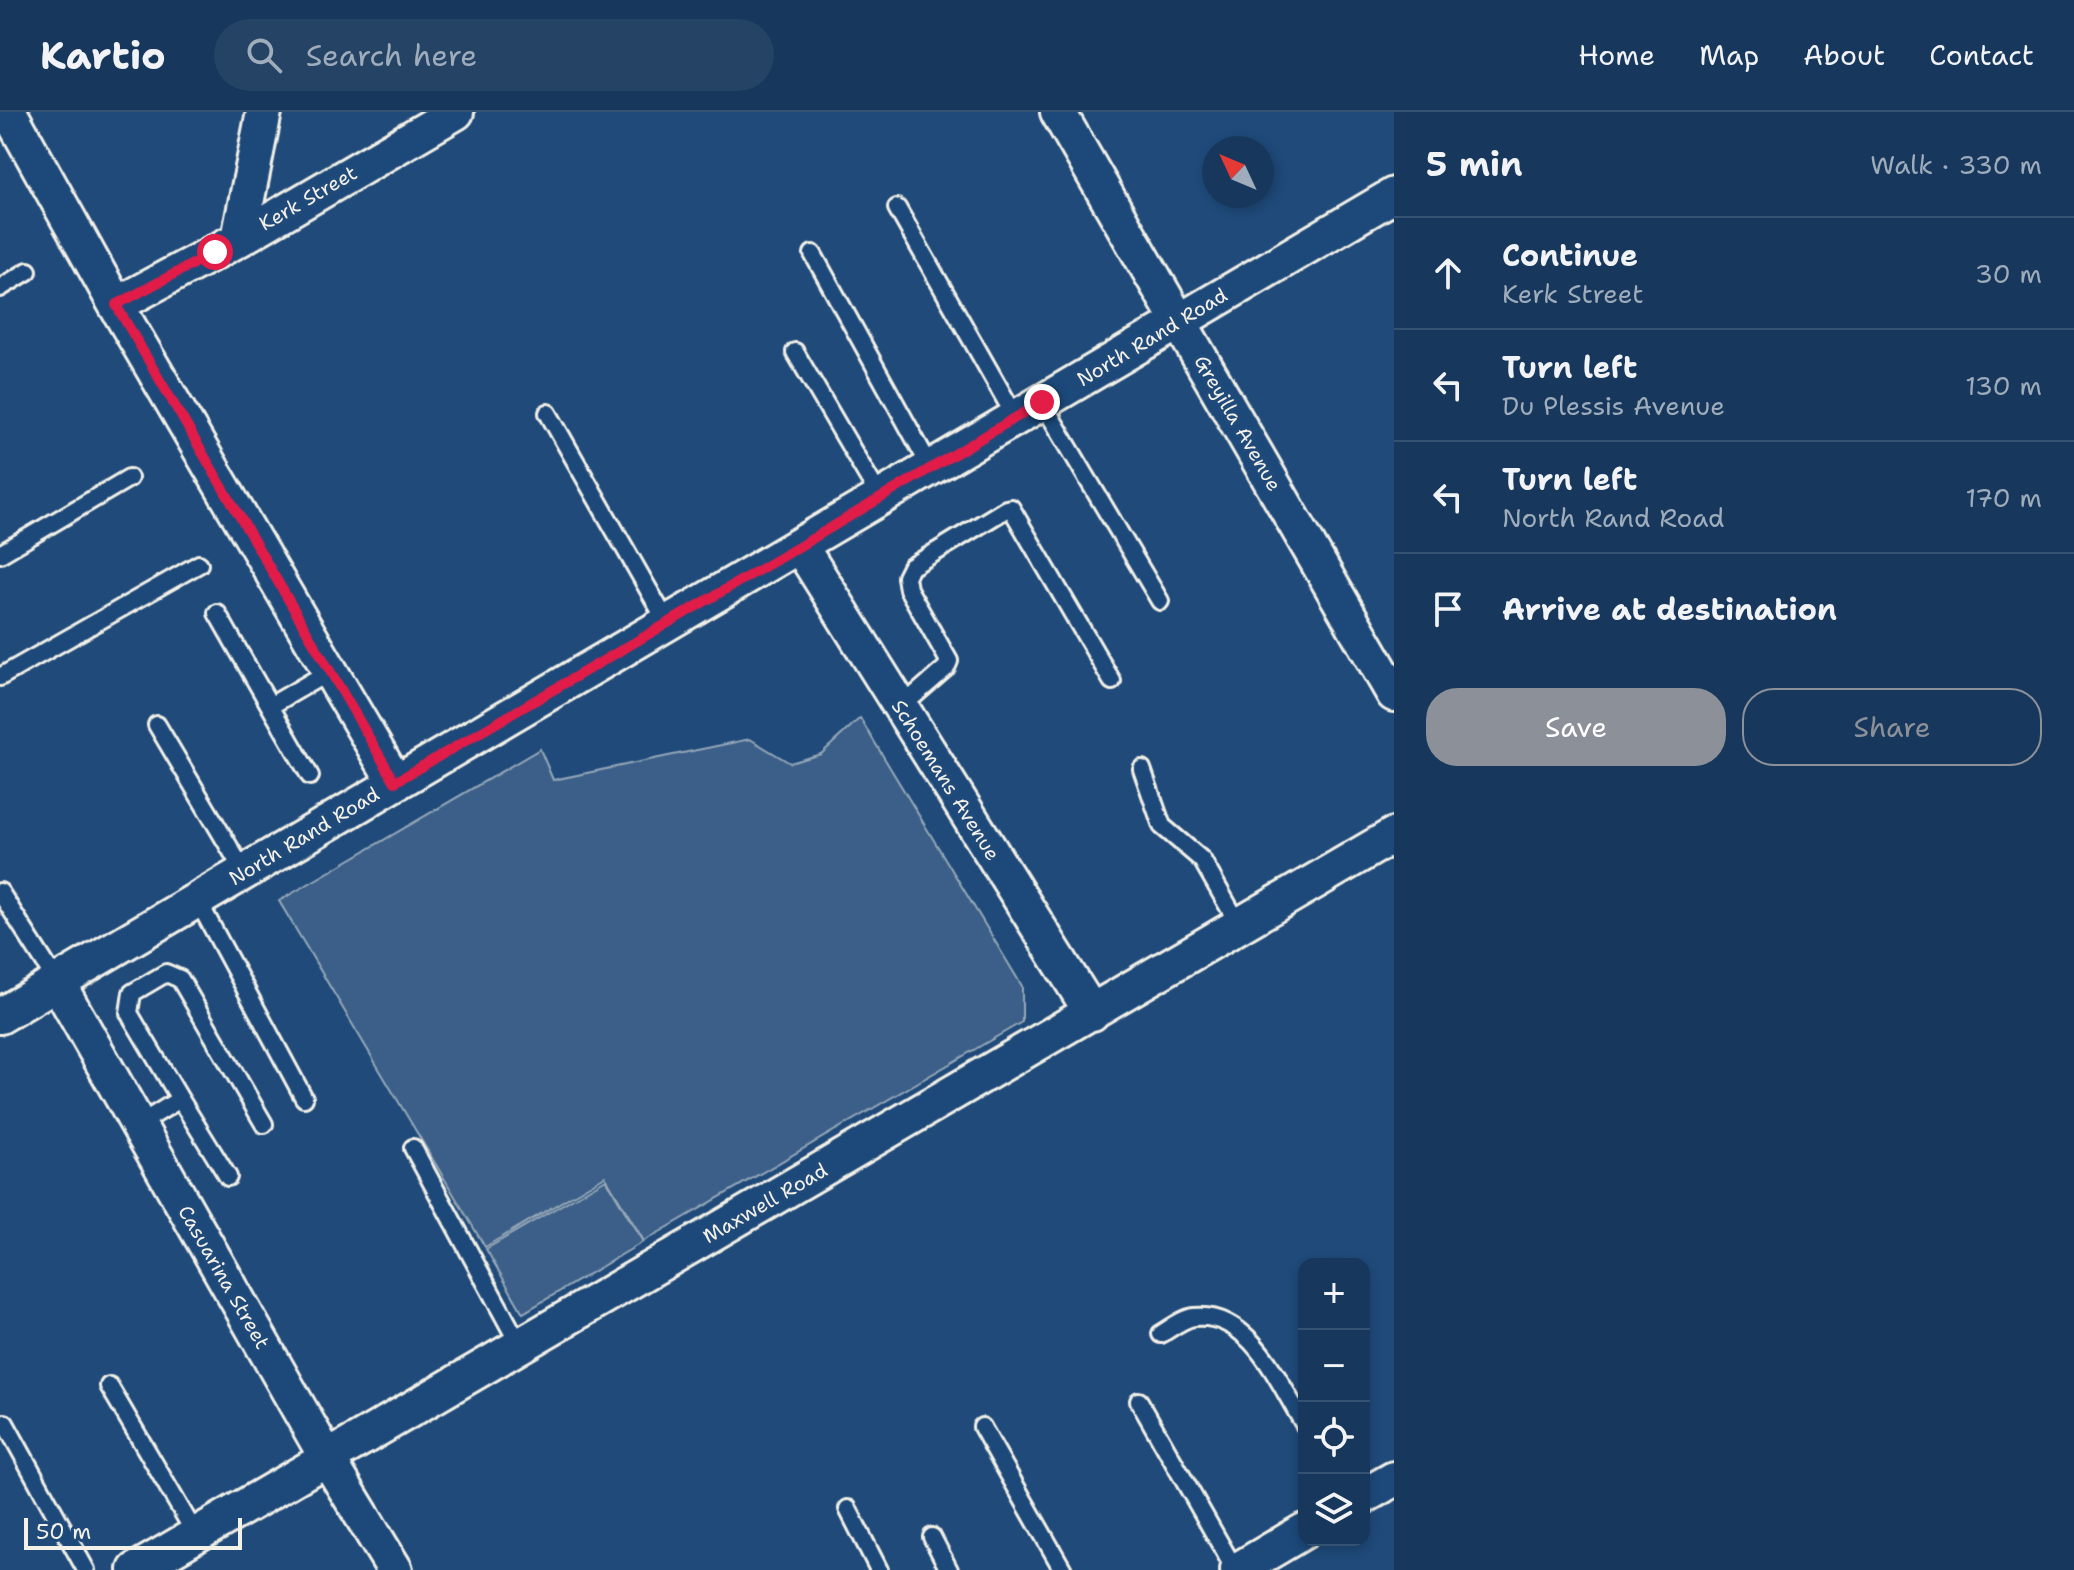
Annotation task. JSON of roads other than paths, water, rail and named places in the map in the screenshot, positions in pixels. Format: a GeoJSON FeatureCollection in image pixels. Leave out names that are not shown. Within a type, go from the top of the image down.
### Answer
{"type":"FeatureCollection","features":[{"type":"Feature","properties":{"kind":"street"},"geometry":{"type":"LineString","coordinates":[[9,112],[116,305],[395,782]]}},
{"type":"Feature","properties":{"kind":"street"},"geometry":{"type":"LineString","coordinates":[[239,239],[264,112]]}},
{"type":"Feature","properties":{"kind":"street","name":"Kerk Street"},"geometry":{"type":"LineString","coordinates":[[116,305],[239,239],[456,112]]}},
{"type":"Feature","properties":{"kind":"street","name":"Greyilla Avenue"},"geometry":{"type":"LineString","coordinates":[[1058,112],[1394,694]]}},
{"type":"Feature","properties":{"kind":"street","name":"North Rand Road"},"geometry":{"type":"LineString","coordinates":[[0,1016],[1394,195]]}},
{"type":"Feature","properties":{"kind":"street","name":"Schoemans Avenue"},"geometry":{"type":"LineString","coordinates":[[800,546],[1092,1013]]}},
{"type":"Feature","properties":{"kind":"street","name":"Maxwell Road"},"geometry":{"type":"LineString","coordinates":[[136,1570],[1394,835]]}},
{"type":"Feature","properties":{"kind":"street","name":"Casuarina Street"},"geometry":{"type":"LineString","coordinates":[[57,982],[327,1458],[395,1570]]}},
{"type":"Feature","properties":{"kind":"street"},"geometry":{"type":"LineString","coordinates":[[1370,1493],[1394,1479]]}},
{"type":"Feature","properties":{"kind":"street"},"geometry":{"type":"LineString","coordinates":[[1252,1566],[1298,1535]]}},
{"type":"Feature","properties":{"kind":"lane"},"geometry":{"type":"LineString","coordinates":[[897,208],[1029,410],[1160,601]]}},
{"type":"Feature","properties":{"kind":"lane"},"geometry":{"type":"LineString","coordinates":[[813,254],[931,468]]}},
{"type":"Feature","properties":{"kind":"lane"},"geometry":{"type":"LineString","coordinates":[[0,288],[28,271]]}},
{"type":"Feature","properties":{"kind":"lane"},"geometry":{"type":"LineString","coordinates":[[795,352],[881,499]]}},
{"type":"Feature","properties":{"kind":"lane"},"geometry":{"type":"LineString","coordinates":[[548,413],[668,624]]}},
{"type":"Feature","properties":{"kind":"lane"},"geometry":{"type":"LineString","coordinates":[[0,554],[129,478]]}},
{"type":"Feature","properties":{"kind":"lane"},"geometry":{"type":"LineString","coordinates":[[901,707],[946,668],[949,661],[908,589],[906,577],[911,567],[1011,508],[1112,681]]}},
{"type":"Feature","properties":{"kind":"lane"},"geometry":{"type":"LineString","coordinates":[[0,677],[199,564]]}},
{"type":"Feature","properties":{"kind":"lane"},"geometry":{"type":"LineString","coordinates":[[217,613],[310,776]]}},
{"type":"Feature","properties":{"kind":"lane"},"geometry":{"type":"LineString","coordinates":[[270,706],[330,671]]}},
{"type":"Feature","properties":{"kind":"lane"},"geometry":{"type":"LineString","coordinates":[[157,725],[244,872]]}},
{"type":"Feature","properties":{"kind":"lane"},"geometry":{"type":"LineString","coordinates":[[1142,769],[1162,826],[1202,860],[1239,925]]}},
{"type":"Feature","properties":{"kind":"lane"},"geometry":{"type":"LineString","coordinates":[[0,892],[57,982]]}},
{"type":"Feature","properties":{"kind":"lane"},"geometry":{"type":"LineString","coordinates":[[197,899],[304,1098]]}},
{"type":"Feature","properties":{"kind":"lane"},"geometry":{"type":"LineString","coordinates":[[228,1177],[129,1013],[132,993],[166,973],[180,979],[264,1124]]}},
{"type":"Feature","properties":{"kind":"lane"},"geometry":{"type":"LineString","coordinates":[[138,1125],[180,1099]]}},
{"type":"Feature","properties":{"kind":"lane"},"geometry":{"type":"LineString","coordinates":[[413,1148],[520,1346]]}},
{"type":"Feature","properties":{"kind":"lane"},"geometry":{"type":"LineString","coordinates":[[1161,1334],[1192,1316],[1218,1319],[1236,1327],[1250,1336],[1298,1414]]}},
{"type":"Feature","properties":{"kind":"lane"},"geometry":{"type":"LineString","coordinates":[[109,1386],[196,1535]]}},
{"type":"Feature","properties":{"kind":"lane"},"geometry":{"type":"LineString","coordinates":[[1139,1401],[1252,1566]]}},
{"type":"Feature","properties":{"kind":"lane"},"geometry":{"type":"LineString","coordinates":[[5,1423],[86,1570]]}},
{"type":"Feature","properties":{"kind":"lane"},"geometry":{"type":"LineString","coordinates":[[982,1427],[1063,1570]]}},
{"type":"Feature","properties":{"kind":"lane"},"geometry":{"type":"LineString","coordinates":[[848,1509],[879,1570]]}},
{"type":"Feature","properties":{"kind":"lane"},"geometry":{"type":"LineString","coordinates":[[932,1537],[949,1570]]}}]}
